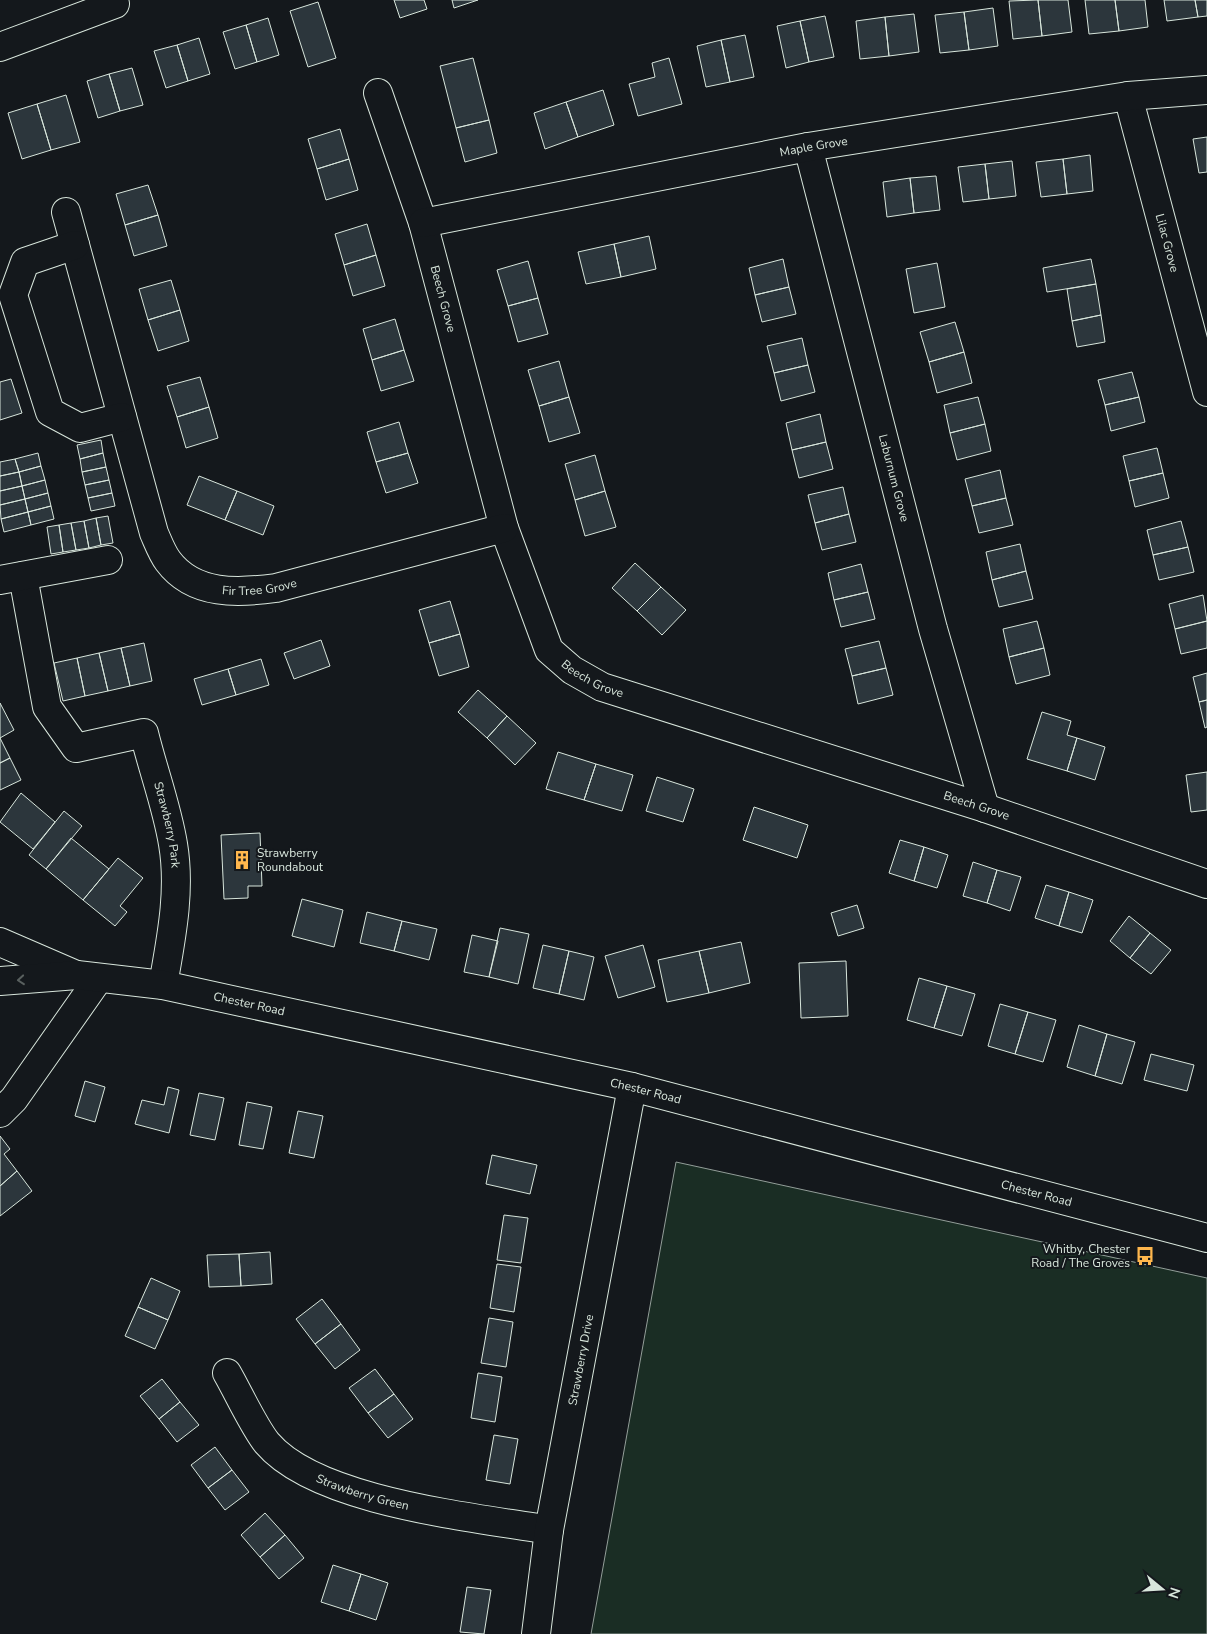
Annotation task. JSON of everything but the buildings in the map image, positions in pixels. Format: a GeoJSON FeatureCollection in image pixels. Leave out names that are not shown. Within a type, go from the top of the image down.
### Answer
{"type":"FeatureCollection","features":[{"type":"Feature","properties":{"kind":"street"},"geometry":{"type":"LineString","coordinates":[[0,47],[119,1]]}},
{"type":"Feature","properties":{"kind":"street","name":"Maple Grove"},"geometry":{"type":"LineString","coordinates":[[423,223],[808,147],[1128,96],[1207,90]]}},
{"type":"Feature","properties":{"kind":"street","name":"Beech Grove"},"geometry":{"type":"LineString","coordinates":[[378,93],[423,223],[504,528],[548,650],[572,670],[602,687],[984,808],[1201,883]]}},
{"type":"Feature","properties":{"kind":"street","name":"Lilac Grove"},"geometry":{"type":"LineString","coordinates":[[1128,96],[1207,392]]}},
{"type":"Feature","properties":{"kind":"street","name":"Laburnum Grove"},"geometry":{"type":"LineString","coordinates":[[808,147],[933,629],[984,808]]}},
{"type":"Feature","properties":{"kind":"street","name":"Fir Tree Grove"},"geometry":{"type":"LineString","coordinates":[[66,212],[154,533],[168,561],[187,578],[211,589],[238,593],[276,588],[504,528]]}},
{"type":"Feature","properties":{"kind":"street"},"geometry":{"type":"LineString","coordinates":[[75,245],[26,262],[13,295],[50,412],[80,428],[122,417]]}},
{"type":"Feature","properties":{"kind":"street"},"geometry":{"type":"LineString","coordinates":[[12,578],[108,560]]}},
{"type":"Feature","properties":{"kind":"street","name":"Strawberry Park"},"geometry":{"type":"LineString","coordinates":[[12,578],[47,707],[76,748],[144,733],[173,845],[175,894],[173,928],[163,985]]}},
{"type":"Feature","properties":{"kind":"street","name":"Chester Road"},"geometry":{"type":"LineString","coordinates":[[0,942],[88,976]]}},
{"type":"Feature","properties":{"kind":"street"},"geometry":{"type":"LineString","coordinates":[[0,1113],[14,1099],[88,976]]}},
{"type":"Feature","properties":{"kind":"street","name":"Chester Road"},"geometry":{"type":"LineString","coordinates":[[0,982],[88,976],[163,985],[632,1087],[1207,1238]]}},
{"type":"Feature","properties":{"kind":"street","name":"Strawberry Drive"},"geometry":{"type":"LineString","coordinates":[[536,1634],[549,1530],[632,1087]]}},
{"type":"Feature","properties":{"kind":"street","name":"Strawberry Green"},"geometry":{"type":"LineString","coordinates":[[228,1373],[267,1442],[296,1467],[345,1490],[393,1503],[549,1530]]}},
{"type":"Feature","properties":{"kind":"green space"},"geometry":{"type":"Polygon","coordinates":[[[676,1162],[1207,1278],[1207,1634],[591,1634],[676,1162]]]}},
{"type":"Feature","properties":{"kind":"place","name":"Strawberry Roundabout"},"geometry":{"type":"Point","coordinates":[242,860]}},
{"type":"Feature","properties":{"kind":"place","name":"Whitby, Chester Road / The Groves"},"geometry":{"type":"Point","coordinates":[1145,1256]}}]}
